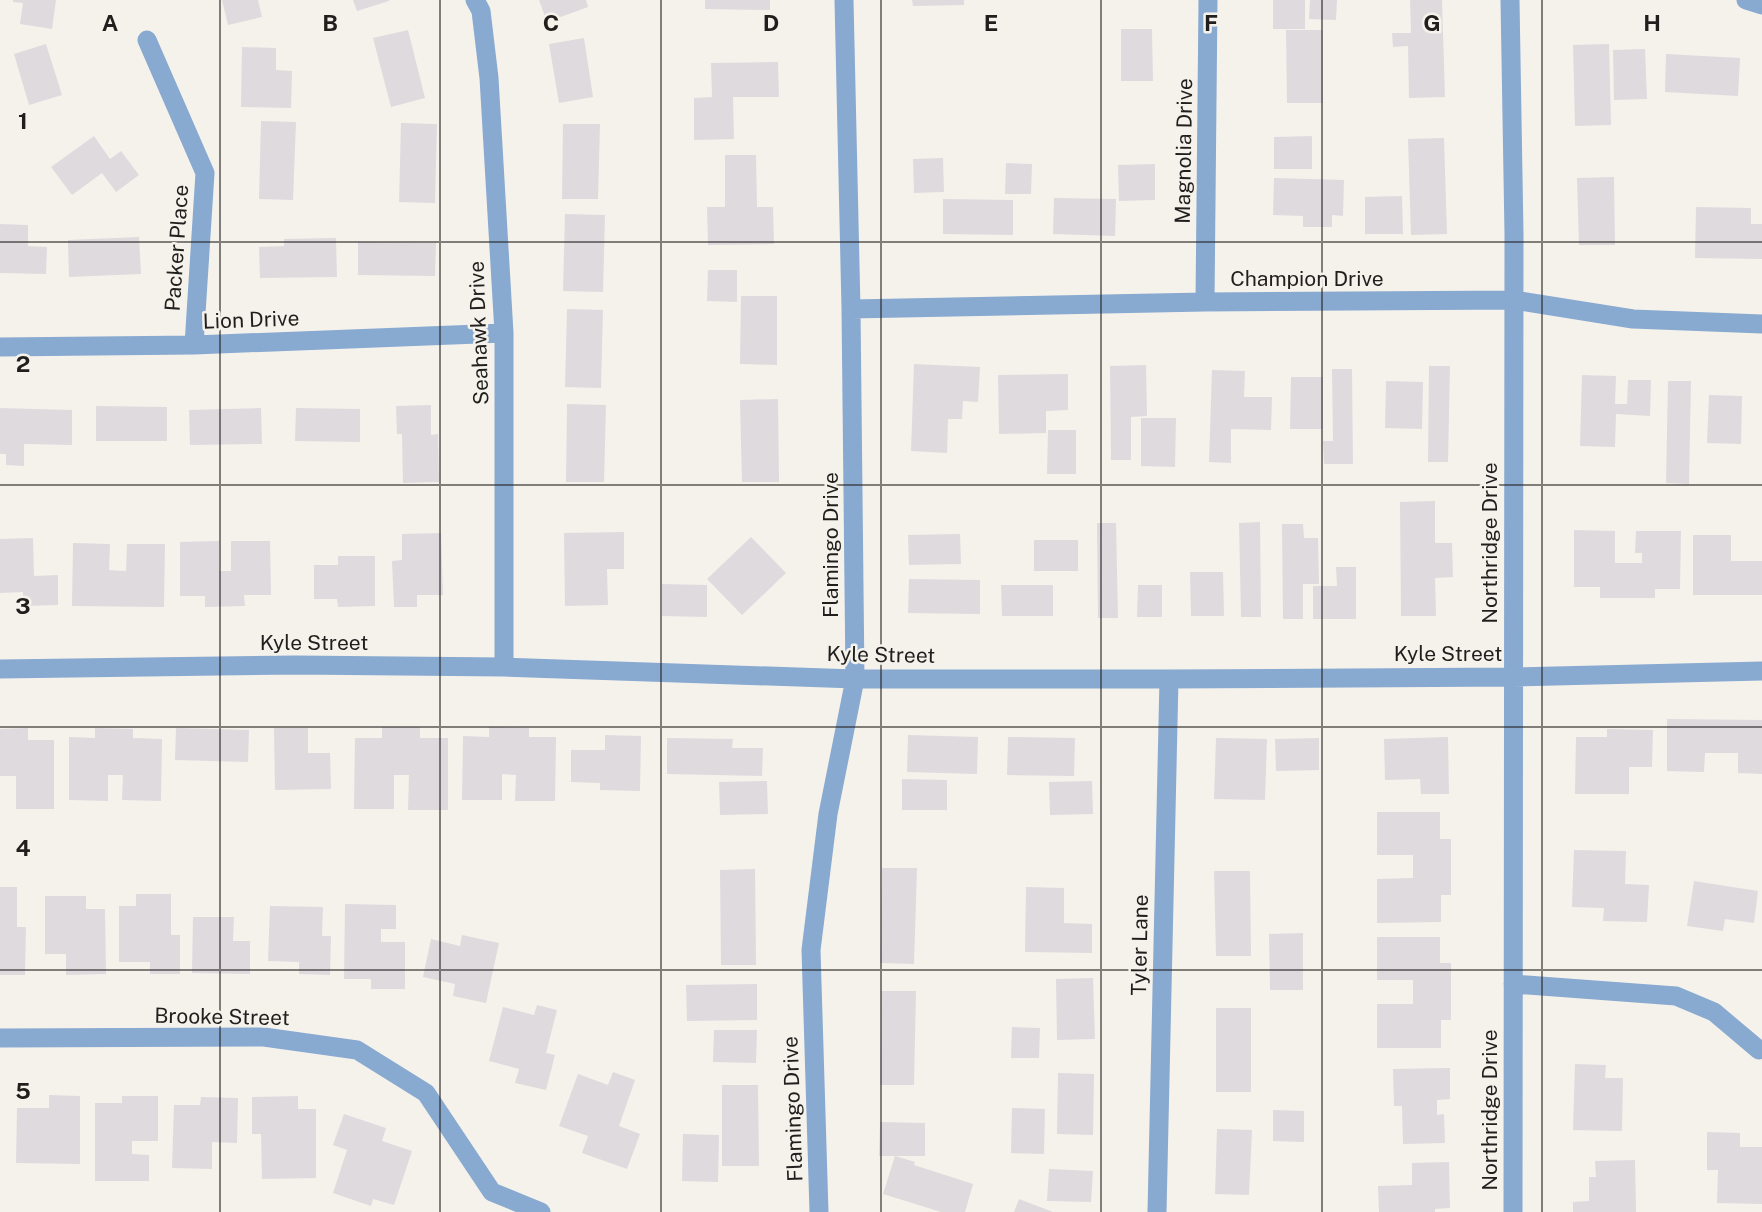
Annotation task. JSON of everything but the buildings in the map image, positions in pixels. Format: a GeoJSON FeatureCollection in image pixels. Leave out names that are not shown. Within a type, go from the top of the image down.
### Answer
{"type":"FeatureCollection","features":[{"type":"Feature","properties":{"kind":"street","name":"Seahawk Drive"},"geometry":{"type":"LineString","coordinates":[[475,0],[481,10],[489,78],[504,333],[505,667]]}},
{"type":"Feature","properties":{"kind":"street","name":"Flamingo Drive"},"geometry":{"type":"LineString","coordinates":[[819,1212],[811,950],[828,814],[855,679],[844,0]]}},
{"type":"Feature","properties":{"kind":"street","name":"Magnolia Drive"},"geometry":{"type":"LineString","coordinates":[[1205,302],[1208,0]]}},
{"type":"Feature","properties":{"kind":"street","name":"Northridge Drive"},"geometry":{"type":"LineString","coordinates":[[1510,0],[1514,300],[1513,1212]]}},
{"type":"Feature","properties":{"kind":"street"},"geometry":{"type":"LineString","coordinates":[[1746,0],[1762,5]]}},
{"type":"Feature","properties":{"kind":"street","name":"Packer Place"},"geometry":{"type":"LineString","coordinates":[[147,40],[205,173],[194,345]]}},
{"type":"Feature","properties":{"kind":"street","name":"Champion Drive"},"geometry":{"type":"LineString","coordinates":[[851,309],[1205,302],[1514,300],[1633,318],[1762,324]]}},
{"type":"Feature","properties":{"kind":"street","name":"Lion Drive"},"geometry":{"type":"LineString","coordinates":[[0,347],[194,345],[504,333]]}},
{"type":"Feature","properties":{"kind":"street","name":"Kyle Street"},"geometry":{"type":"LineString","coordinates":[[0,669],[296,665],[505,667],[855,679],[1169,680],[1513,677],[1762,671]]}},
{"type":"Feature","properties":{"kind":"street","name":"Tyler Lane"},"geometry":{"type":"LineString","coordinates":[[1157,1212],[1169,680]]}},
{"type":"Feature","properties":{"kind":"street"},"geometry":{"type":"LineString","coordinates":[[1513,984],[1676,996],[1714,1013],[1759,1050]]}},
{"type":"Feature","properties":{"kind":"street","name":"Brooke Street"},"geometry":{"type":"LineString","coordinates":[[0,1038],[264,1037],[356,1050],[426,1093],[492,1192],[541,1212]]}}]}
